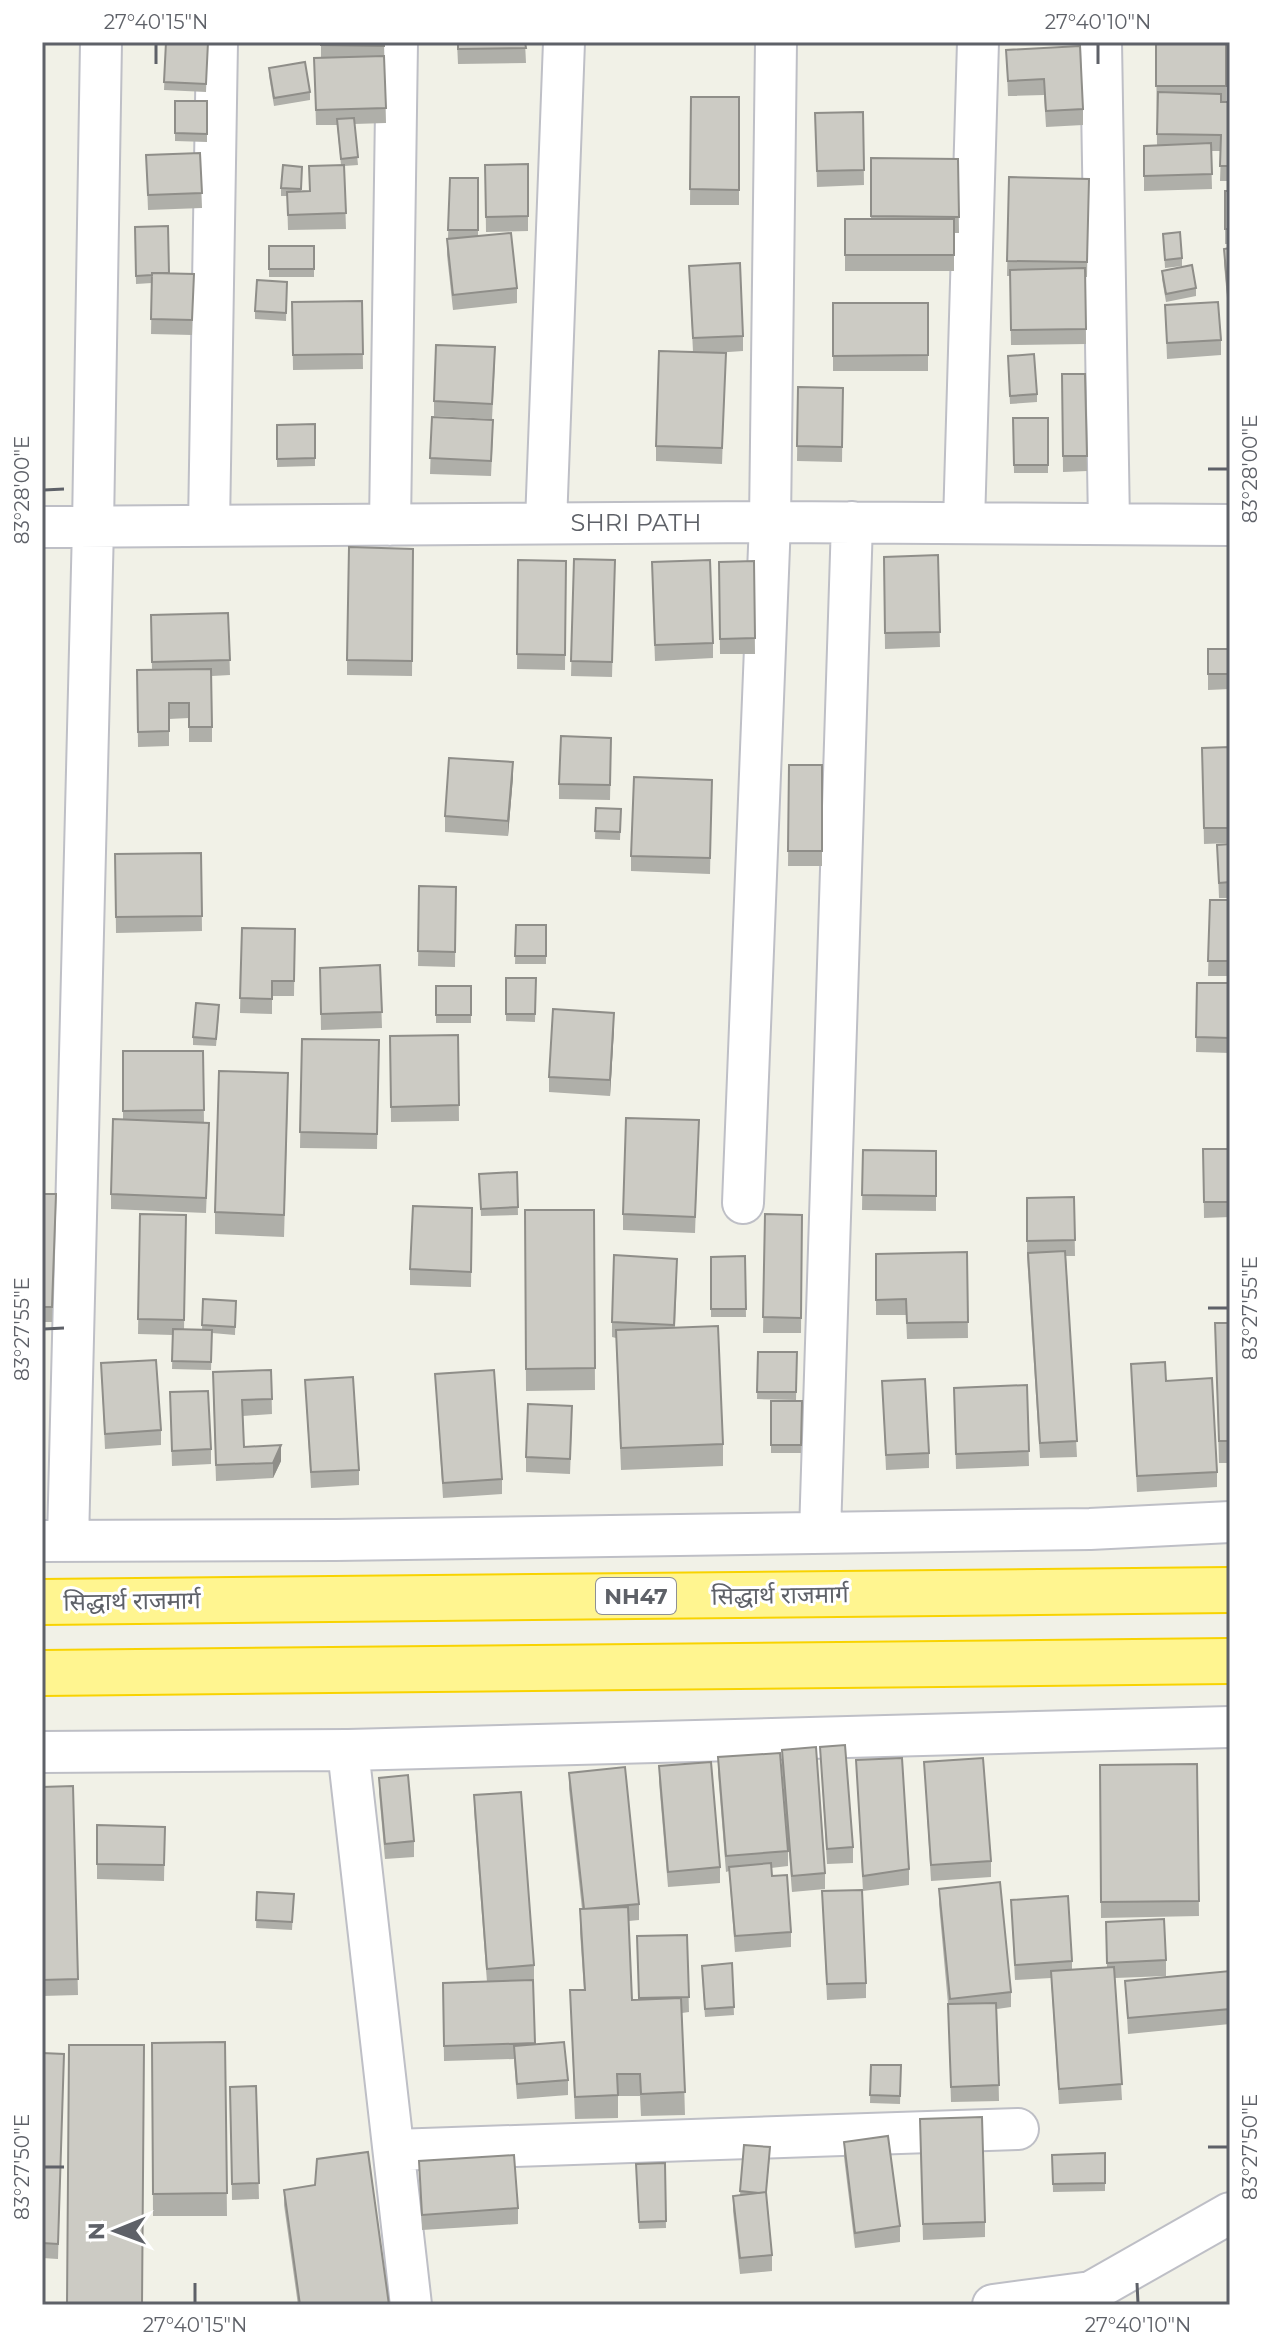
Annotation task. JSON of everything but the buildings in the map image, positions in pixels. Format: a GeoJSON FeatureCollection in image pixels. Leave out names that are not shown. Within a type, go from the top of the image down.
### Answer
{"type":"FeatureCollection","features":[{"type":"Feature","properties":{"kind":"highway","name":"सिद्धार्थ राजमार्ग"},"geometry":{"type":"LineString","coordinates":[[42,1602],[1230,1590]]}},
{"type":"Feature","properties":{"kind":"highway"},"geometry":{"type":"LineString","coordinates":[[42,1673],[1230,1661]]}},
{"type":"Feature","properties":{"kind":"street"},"geometry":{"type":"LineString","coordinates":[[101,42],[93,527],[55,1541],[1090,1529],[1230,1522]]}},
{"type":"Feature","properties":{"kind":"street"},"geometry":{"type":"LineString","coordinates":[[209,526],[217,42]]}},
{"type":"Feature","properties":{"kind":"street"},"geometry":{"type":"LineString","coordinates":[[390,525],[397,42]]}},
{"type":"Feature","properties":{"kind":"street"},"geometry":{"type":"LineString","coordinates":[[546,523],[564,42]]}},
{"type":"Feature","properties":{"kind":"street"},"geometry":{"type":"LineString","coordinates":[[743,1203],[770,522],[776,42]]}},
{"type":"Feature","properties":{"kind":"street"},"geometry":{"type":"LineString","coordinates":[[964,523],[978,42]]}},
{"type":"Feature","properties":{"kind":"street"},"geometry":{"type":"LineString","coordinates":[[1101,42],[1109,524]]}},
{"type":"Feature","properties":{"kind":"street","name":"SHRI PATH"},"geometry":{"type":"LineString","coordinates":[[42,527],[770,522],[1230,525]]}},
{"type":"Feature","properties":{"kind":"street"},"geometry":{"type":"LineString","coordinates":[[820,1533],[852,522]]}},
{"type":"Feature","properties":{"kind":"street"},"geometry":{"type":"LineString","coordinates":[[42,1752],[348,1750],[1230,1727]]}},
{"type":"Feature","properties":{"kind":"street"},"geometry":{"type":"LineString","coordinates":[[348,1750],[411,2305]]}},
{"type":"Feature","properties":{"kind":"street"},"geometry":{"type":"LineString","coordinates":[[394,2150],[1018,2129]]}},
{"type":"Feature","properties":{"kind":"street"},"geometry":{"type":"LineString","coordinates":[[993,2305],[1091,2292],[1230,2213]]}}]}
